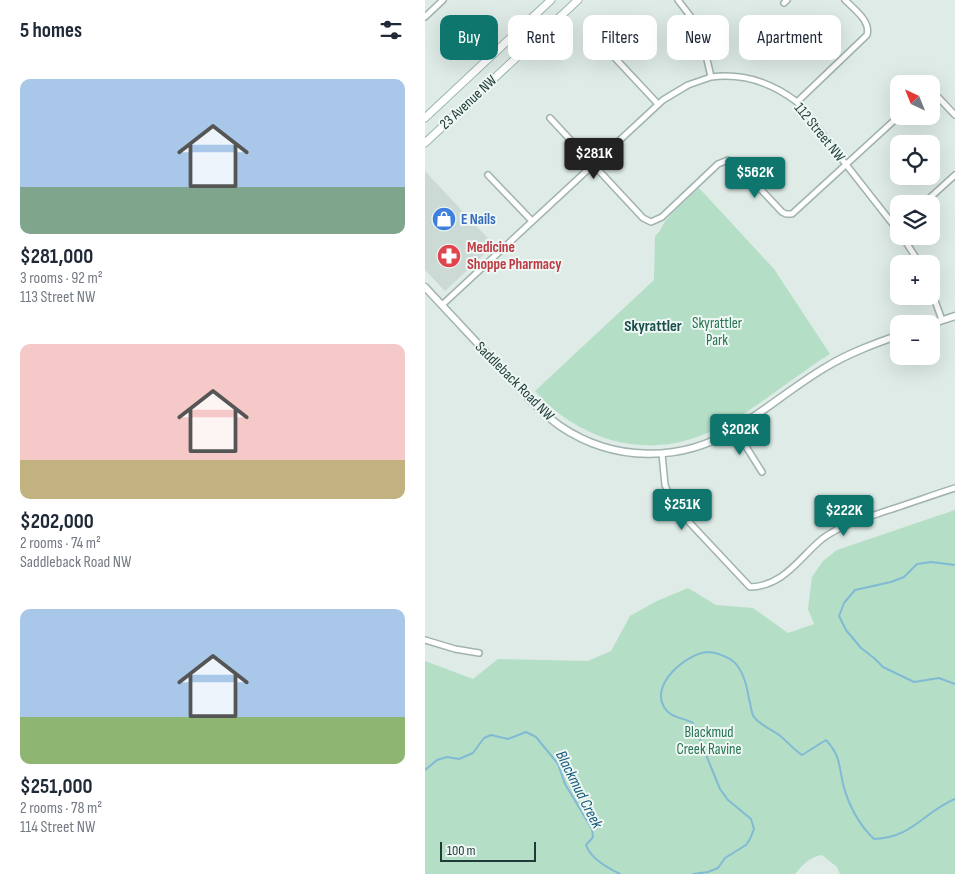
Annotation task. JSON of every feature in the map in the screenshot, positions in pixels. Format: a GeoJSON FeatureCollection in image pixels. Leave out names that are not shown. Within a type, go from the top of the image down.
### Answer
{"type":"FeatureCollection","features":[{"type":"Feature","properties":{"kind":"main road","name":"23 Avenue NW"},"geometry":{"type":"LineString","coordinates":[[425,120],[551,0]]}},
{"type":"Feature","properties":{"kind":"main road","name":"23 Avenue NW"},"geometry":{"type":"LineString","coordinates":[[425,143],[578,0]]}},
{"type":"Feature","properties":{"kind":"street"},"geometry":{"type":"LineString","coordinates":[[425,17],[443,0]]}},
{"type":"Feature","properties":{"kind":"street"},"geometry":{"type":"LineString","coordinates":[[678,0],[699,29],[711,77]]}},
{"type":"Feature","properties":{"kind":"street"},"geometry":{"type":"LineString","coordinates":[[797,102],[865,38],[868,29],[866,23],[845,0]]}},
{"type":"Feature","properties":{"kind":"street"},"geometry":{"type":"LineString","coordinates":[[617,60],[658,104]]}},
{"type":"Feature","properties":{"kind":"street","name":"112 Street NW"},"geometry":{"type":"LineString","coordinates":[[442,305],[658,104],[688,85],[711,77],[731,76],[756,80],[782,91],[797,102],[890,219]]}},
{"type":"Feature","properties":{"kind":"street"},"geometry":{"type":"LineString","coordinates":[[940,99],[955,115]]}},
{"type":"Feature","properties":{"kind":"street"},"geometry":{"type":"LineString","coordinates":[[550,118],[643,218],[651,222],[657,221],[662,217],[718,164],[728,160],[736,163],[779,210],[788,215],[797,212],[890,124]]}},
{"type":"Feature","properties":{"kind":"street"},"geometry":{"type":"LineString","coordinates":[[933,195],[955,174]]}},
{"type":"Feature","properties":{"kind":"street"},"geometry":{"type":"LineString","coordinates":[[488,175],[532,221]]}},
{"type":"Feature","properties":{"kind":"street","name":"Saddleback Road NW"},"geometry":{"type":"LineString","coordinates":[[425,287],[541,410],[561,426],[580,437],[608,448],[638,453],[663,454],[704,444],[735,429],[827,366],[854,352],[890,338]]}},
{"type":"Feature","properties":{"kind":"street"},"geometry":{"type":"LineString","coordinates":[[936,305],[941,320],[955,316]]}},
{"type":"Feature","properties":{"kind":"street"},"geometry":{"type":"LineString","coordinates":[[735,429],[762,472]]}},
{"type":"Feature","properties":{"kind":"street"},"geometry":{"type":"LineString","coordinates":[[663,454],[665,485],[674,506],[748,586],[752,587],[765,584],[784,575],[823,539],[846,525],[955,488]]}},
{"type":"Feature","properties":{"kind":"street"},"geometry":{"type":"LineString","coordinates":[[425,640],[455,649],[479,653]]}},
{"type":"Feature","properties":{"kind":"shaded area"},"geometry":{"type":"Polygon","coordinates":[[[425,171],[494,245],[445,291],[425,270],[425,171]]]}},
{"type":"Feature","properties":{"kind":"green space","name":"Skyrattler Park"},"geometry":{"type":"Polygon","coordinates":[[[699,188],[774,269],[830,354],[754,407],[728,423],[702,435],[674,443],[644,445],[611,440],[589,432],[569,421],[535,391],[654,280],[655,236],[667,219],[699,188]]]}},
{"type":"Feature","properties":{"kind":"green space","name":"Blackmud Creek Ravine"},"geometry":{"type":"Polygon","coordinates":[[[955,510],[955,874],[840,874],[837,867],[822,855],[810,859],[795,874],[425,874],[425,661],[473,679],[498,659],[588,661],[611,651],[630,616],[657,601],[688,588],[716,605],[753,608],[788,633],[814,624],[808,609],[812,577],[823,561],[837,550],[955,510]]]}},
{"type":"Feature","properties":{"kind":"waterway","name":"Blackmud Creek"},"geometry":{"type":"LineString","coordinates":[[955,565],[931,562],[917,564],[904,577],[855,590],[844,603],[839,616],[846,630],[861,648],[883,667],[914,682],[939,678],[955,684]]}},
{"type":"Feature","properties":{"kind":"waterway","name":"Blackmud Creek"},"geometry":{"type":"LineString","coordinates":[[693,874],[708,872],[718,868],[725,858],[746,845],[754,829],[751,819],[728,800],[720,789],[693,723],[670,714],[664,707],[661,698],[662,689],[673,671],[690,658],[700,654],[713,653],[734,662],[743,677],[754,717],[802,755],[826,740],[831,745],[840,766],[845,792],[851,806],[859,821],[874,839],[899,834],[955,799]]}},
{"type":"Feature","properties":{"kind":"waterway","name":"Blackmud Creek"},"geometry":{"type":"LineString","coordinates":[[425,770],[437,760],[447,757],[459,759],[473,753],[484,738],[491,735],[508,739],[526,732],[536,737],[558,764],[565,784],[592,829],[593,837],[586,845],[588,850],[600,862],[620,874]]}},
{"type":"Feature","properties":{"kind":"place","name":"E Nails"},"geometry":{"type":"Point","coordinates":[444,219]}},
{"type":"Feature","properties":{"kind":"place","name":"Medicine Shoppe Pharmacy"},"geometry":{"type":"Point","coordinates":[449,256]}},
{"type":"Feature","properties":{"kind":"district","name":"Skyrattler"},"geometry":{"type":"Point","coordinates":[653,325]}}]}
